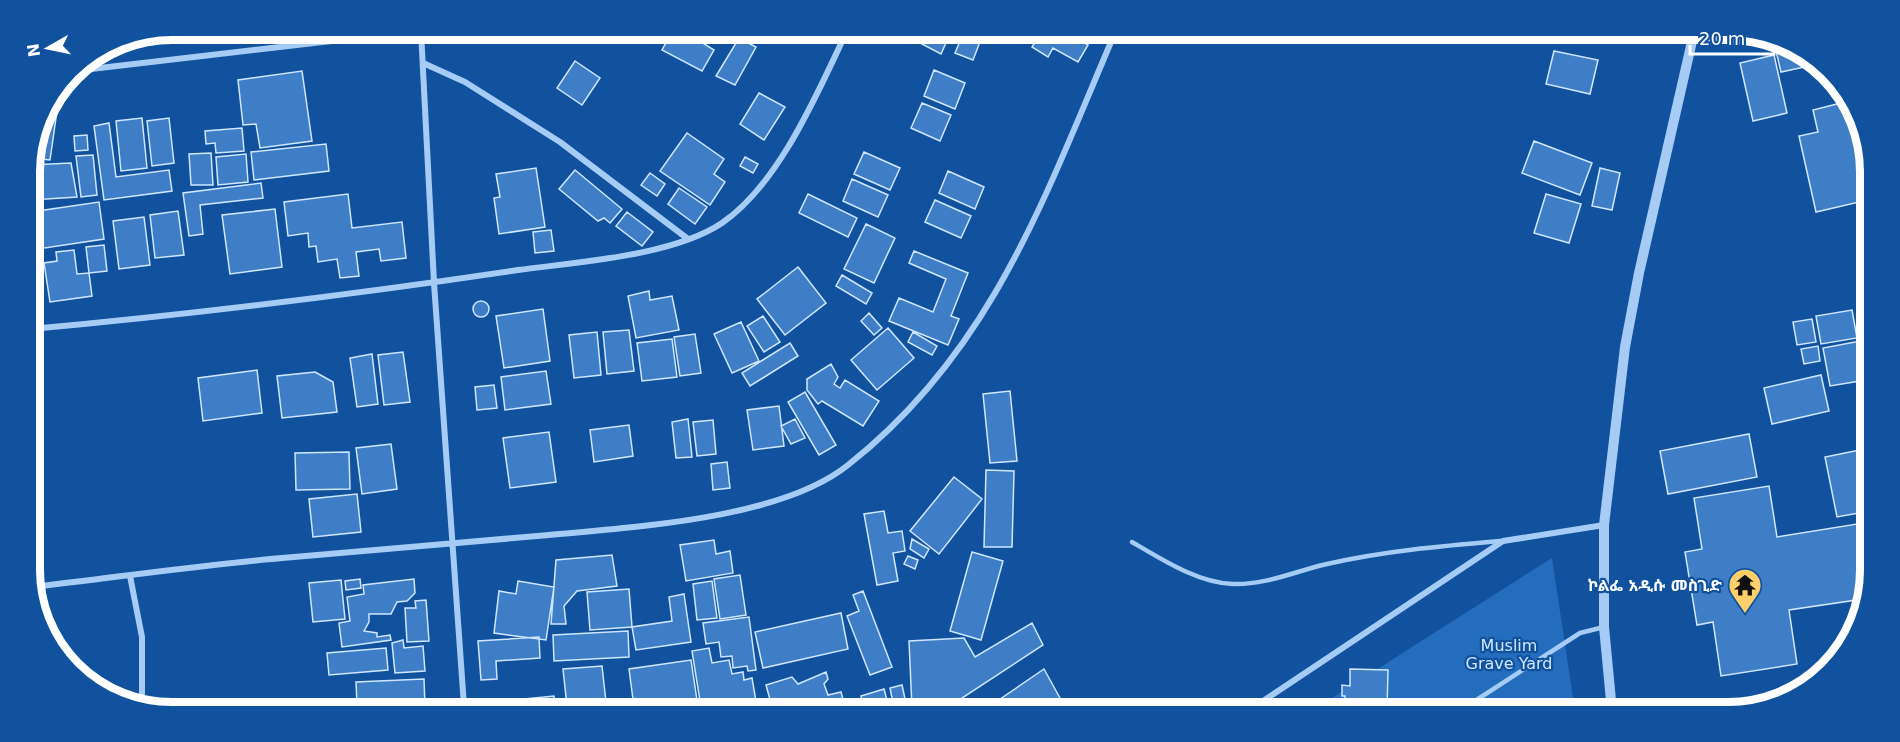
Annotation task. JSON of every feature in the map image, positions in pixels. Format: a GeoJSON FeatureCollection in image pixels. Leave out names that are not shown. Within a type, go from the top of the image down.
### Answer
{"type":"FeatureCollection","features":[{"type":"Feature","properties":{"kind":"street"},"geometry":{"type":"LineString","coordinates":[[91,69],[341,40]]}},
{"type":"Feature","properties":{"kind":"street"},"geometry":{"type":"LineString","coordinates":[[420,40],[434,283],[464,702]]}},
{"type":"Feature","properties":{"kind":"street"},"geometry":{"type":"LineString","coordinates":[[41,328],[434,283],[597,259],[688,239],[722,223],[756,189],[781,157],[805,120],[843,40]]}},
{"type":"Feature","properties":{"kind":"street"},"geometry":{"type":"LineString","coordinates":[[42,586],[289,557],[650,525],[714,515],[778,499],[819,484],[846,467],[906,413],[945,369],[1005,280],[1033,224],[1111,40]]}},
{"type":"Feature","properties":{"kind":"street"},"geometry":{"type":"LineString","coordinates":[[1611,701],[1604,627],[1604,525],[1625,347],[1653,202],[1692,40]]}},
{"type":"Feature","properties":{"kind":"street"},"geometry":{"type":"LineString","coordinates":[[423,63],[465,82],[560,142],[688,239]]}},
{"type":"Feature","properties":{"kind":"street"},"geometry":{"type":"LineString","coordinates":[[1264,701],[1503,541],[1604,525]]}},
{"type":"Feature","properties":{"kind":"street"},"geometry":{"type":"LineString","coordinates":[[130,576],[142,637],[142,698]]}},
{"type":"Feature","properties":{"kind":"lane"},"geometry":{"type":"LineString","coordinates":[[1132,542],[1199,577],[1232,584],[1269,580],[1327,564],[1411,549],[1503,541]]}},
{"type":"Feature","properties":{"kind":"lane"},"geometry":{"type":"LineString","coordinates":[[1475,701],[1580,633],[1604,627]]}},
{"type":"Feature","properties":{"kind":"green space","name":"Muslim Grave Yard"},"geometry":{"type":"Polygon","coordinates":[[[1552,558],[1574,701],[1327,701],[1552,558]]]}},
{"type":"Feature","properties":{"kind":"building"},"geometry":{"type":"Polygon","coordinates":[[[668,40],[698,40],[714,50],[702,71],[662,50],[668,40]]]}},
{"type":"Feature","properties":{"kind":"building"},"geometry":{"type":"Polygon","coordinates":[[[738,40],[756,47],[735,85],[716,76],[738,40]]]}},
{"type":"Feature","properties":{"kind":"building"},"geometry":{"type":"Polygon","coordinates":[[[914,40],[947,40],[941,54],[914,40]]]}},
{"type":"Feature","properties":{"kind":"building"},"geometry":{"type":"Polygon","coordinates":[[[960,40],[981,40],[973,60],[955,53],[960,40]]]}},
{"type":"Feature","properties":{"kind":"building"},"geometry":{"type":"Polygon","coordinates":[[[1036,40],[1080,40],[1088,45],[1078,62],[1053,48],[1048,57],[1032,47],[1036,40]]]}},
{"type":"Feature","properties":{"kind":"building"},"geometry":{"type":"Polygon","coordinates":[[[1776,50],[1806,67],[1781,72],[1776,50]]]}},
{"type":"Feature","properties":{"kind":"building"},"geometry":{"type":"Polygon","coordinates":[[[1554,51],[1598,60],[1590,94],[1546,84],[1554,51]]]}},
{"type":"Feature","properties":{"kind":"building"},"geometry":{"type":"Polygon","coordinates":[[[1774,55],[1787,113],[1753,121],[1740,63],[1774,55]]]}},
{"type":"Feature","properties":{"kind":"building"},"geometry":{"type":"Polygon","coordinates":[[[575,61],[600,78],[582,105],[557,88],[575,61]]]}},
{"type":"Feature","properties":{"kind":"building"},"geometry":{"type":"Polygon","coordinates":[[[934,70],[965,83],[955,109],[924,96],[934,70]]]}},
{"type":"Feature","properties":{"kind":"building"},"geometry":{"type":"Polygon","coordinates":[[[302,71],[312,141],[260,148],[256,124],[243,125],[238,80],[302,71]]]}},
{"type":"Feature","properties":{"kind":"building"},"geometry":{"type":"Polygon","coordinates":[[[759,93],[785,107],[764,140],[740,124],[759,93]]]}},
{"type":"Feature","properties":{"kind":"building"},"geometry":{"type":"Polygon","coordinates":[[[922,103],[951,115],[940,141],[911,128],[922,103]]]}},
{"type":"Feature","properties":{"kind":"building"},"geometry":{"type":"Polygon","coordinates":[[[1840,103],[1846,114],[1855,138],[1858,155],[1860,202],[1816,212],[1799,136],[1818,132],[1813,110],[1840,103]]]}},
{"type":"Feature","properties":{"kind":"building"},"geometry":{"type":"Polygon","coordinates":[[[56,111],[57,111],[50,160],[42,159],[43,147],[56,111]]]}},
{"type":"Feature","properties":{"kind":"building"},"geometry":{"type":"Polygon","coordinates":[[[142,118],[147,168],[121,171],[116,121],[142,118]]]}},
{"type":"Feature","properties":{"kind":"building"},"geometry":{"type":"Polygon","coordinates":[[[169,118],[174,163],[152,166],[147,121],[169,118]]]}},
{"type":"Feature","properties":{"kind":"building"},"geometry":{"type":"Polygon","coordinates":[[[109,123],[116,177],[169,170],[172,191],[104,200],[94,126],[109,123]]]}},
{"type":"Feature","properties":{"kind":"building"},"geometry":{"type":"Polygon","coordinates":[[[242,128],[244,151],[216,153],[215,143],[206,144],[205,131],[242,128]]]}},
{"type":"Feature","properties":{"kind":"building"},"geometry":{"type":"Polygon","coordinates":[[[687,133],[724,159],[714,174],[725,182],[710,205],[660,171],[687,133]]]}},
{"type":"Feature","properties":{"kind":"building"},"geometry":{"type":"Polygon","coordinates":[[[87,135],[88,150],[75,151],[74,136],[87,135]]]}},
{"type":"Feature","properties":{"kind":"building"},"geometry":{"type":"Polygon","coordinates":[[[1534,141],[1592,163],[1580,195],[1522,173],[1534,141]]]}},
{"type":"Feature","properties":{"kind":"building"},"geometry":{"type":"Polygon","coordinates":[[[326,144],[329,171],[254,180],[251,152],[326,144]]]}},
{"type":"Feature","properties":{"kind":"building"},"geometry":{"type":"Polygon","coordinates":[[[864,152],[900,168],[890,190],[854,174],[864,152]]]}},
{"type":"Feature","properties":{"kind":"building"},"geometry":{"type":"Polygon","coordinates":[[[211,153],[213,185],[191,185],[189,154],[211,153]]]}},
{"type":"Feature","properties":{"kind":"building"},"geometry":{"type":"Polygon","coordinates":[[[246,154],[248,182],[218,185],[216,157],[246,154]]]}},
{"type":"Feature","properties":{"kind":"building"},"geometry":{"type":"Polygon","coordinates":[[[93,155],[97,195],[81,197],[76,156],[93,155]]]}},
{"type":"Feature","properties":{"kind":"building"},"geometry":{"type":"Polygon","coordinates":[[[745,157],[758,164],[753,173],[740,166],[745,157]]]}},
{"type":"Feature","properties":{"kind":"building"},"geometry":{"type":"Polygon","coordinates":[[[71,163],[77,197],[41,199],[41,164],[71,163]]]}},
{"type":"Feature","properties":{"kind":"building"},"geometry":{"type":"Polygon","coordinates":[[[536,168],[545,227],[499,234],[494,198],[500,197],[496,174],[536,168]]]}},
{"type":"Feature","properties":{"kind":"building"},"geometry":{"type":"Polygon","coordinates":[[[1600,168],[1620,173],[1612,210],[1592,206],[1600,168]]]}},
{"type":"Feature","properties":{"kind":"building"},"geometry":{"type":"Polygon","coordinates":[[[575,170],[622,209],[610,223],[604,218],[598,221],[559,189],[575,170]]]}},
{"type":"Feature","properties":{"kind":"building"},"geometry":{"type":"Polygon","coordinates":[[[948,171],[984,187],[975,209],[939,193],[948,171]]]}},
{"type":"Feature","properties":{"kind":"building"},"geometry":{"type":"Polygon","coordinates":[[[650,173],[665,184],[657,196],[641,185],[650,173]]]}},
{"type":"Feature","properties":{"kind":"building"},"geometry":{"type":"Polygon","coordinates":[[[852,179],[888,195],[878,217],[843,201],[852,179]]]}},
{"type":"Feature","properties":{"kind":"building"},"geometry":{"type":"Polygon","coordinates":[[[261,183],[263,198],[200,205],[203,234],[189,236],[183,193],[261,183]]]}},
{"type":"Feature","properties":{"kind":"building"},"geometry":{"type":"Polygon","coordinates":[[[679,188],[707,207],[695,224],[668,204],[679,188]]]}},
{"type":"Feature","properties":{"kind":"building"},"geometry":{"type":"Polygon","coordinates":[[[348,194],[352,228],[402,222],[406,258],[381,261],[379,249],[356,252],[359,276],[340,278],[337,259],[318,262],[316,246],[309,247],[308,233],[288,236],[284,202],[348,194]]]}},
{"type":"Feature","properties":{"kind":"building"},"geometry":{"type":"Polygon","coordinates":[[[808,194],[857,218],[848,237],[799,213],[808,194]]]}},
{"type":"Feature","properties":{"kind":"building"},"geometry":{"type":"Polygon","coordinates":[[[1546,194],[1581,204],[1569,243],[1534,233],[1546,194]]]}},
{"type":"Feature","properties":{"kind":"building"},"geometry":{"type":"Polygon","coordinates":[[[935,200],[971,216],[961,238],[925,222],[935,200]]]}},
{"type":"Feature","properties":{"kind":"building"},"geometry":{"type":"Polygon","coordinates":[[[99,202],[104,239],[41,249],[41,211],[99,202]]]}},
{"type":"Feature","properties":{"kind":"building"},"geometry":{"type":"Polygon","coordinates":[[[275,209],[282,267],[230,274],[222,215],[275,209]]]}},
{"type":"Feature","properties":{"kind":"building"},"geometry":{"type":"Polygon","coordinates":[[[178,211],[184,255],[155,258],[150,215],[178,211]]]}},
{"type":"Feature","properties":{"kind":"building"},"geometry":{"type":"Polygon","coordinates":[[[627,212],[653,232],[642,246],[616,226],[627,212]]]}},
{"type":"Feature","properties":{"kind":"building"},"geometry":{"type":"Polygon","coordinates":[[[144,217],[150,265],[119,269],[113,221],[144,217]]]}},
{"type":"Feature","properties":{"kind":"building"},"geometry":{"type":"Polygon","coordinates":[[[866,224],[895,238],[874,283],[844,269],[866,224]]]}},
{"type":"Feature","properties":{"kind":"building"},"geometry":{"type":"Polygon","coordinates":[[[551,230],[554,251],[535,253],[533,232],[551,230]]]}},
{"type":"Feature","properties":{"kind":"building"},"geometry":{"type":"Polygon","coordinates":[[[104,245],[107,271],[89,273],[86,247],[104,245]]]}},
{"type":"Feature","properties":{"kind":"building"},"geometry":{"type":"Polygon","coordinates":[[[74,250],[77,274],[89,273],[92,296],[50,302],[44,263],[57,261],[56,252],[74,250]]]}},
{"type":"Feature","properties":{"kind":"building"},"geometry":{"type":"Polygon","coordinates":[[[914,251],[968,273],[951,316],[959,319],[948,345],[889,321],[899,298],[933,312],[946,279],[909,263],[914,251]]]}},
{"type":"Feature","properties":{"kind":"building"},"geometry":{"type":"Polygon","coordinates":[[[798,267],[826,303],[785,335],[757,299],[798,267]]]}},
{"type":"Feature","properties":{"kind":"building"},"geometry":{"type":"Polygon","coordinates":[[[842,275],[872,293],[866,304],[836,286],[842,275]]]}},
{"type":"Feature","properties":{"kind":"building"},"geometry":{"type":"Polygon","coordinates":[[[649,291],[650,300],[672,296],[679,330],[636,338],[628,296],[649,291]]]}},
{"type":"Feature","properties":{"kind":"building"},"geometry":{"type":"Polygon","coordinates":[[[481,301],[489,309],[481,317],[473,309],[481,301]]]}},
{"type":"Feature","properties":{"kind":"building"},"geometry":{"type":"Polygon","coordinates":[[[543,309],[550,361],[504,368],[496,316],[543,309]]]}},
{"type":"Feature","properties":{"kind":"building"},"geometry":{"type":"Polygon","coordinates":[[[1852,310],[1857,338],[1821,344],[1816,316],[1852,310]]]}},
{"type":"Feature","properties":{"kind":"building"},"geometry":{"type":"Polygon","coordinates":[[[869,313],[882,328],[874,335],[861,321],[869,313]]]}},
{"type":"Feature","properties":{"kind":"building"},"geometry":{"type":"Polygon","coordinates":[[[763,316],[780,342],[764,352],[747,326],[763,316]]]}},
{"type":"Feature","properties":{"kind":"building"},"geometry":{"type":"Polygon","coordinates":[[[1812,319],[1816,342],[1797,345],[1793,322],[1812,319]]]}},
{"type":"Feature","properties":{"kind":"building"},"geometry":{"type":"Polygon","coordinates":[[[741,322],[759,361],[732,373],[714,334],[741,322]]]}},
{"type":"Feature","properties":{"kind":"building"},"geometry":{"type":"Polygon","coordinates":[[[888,328],[914,358],[877,390],[851,360],[888,328]]]}},
{"type":"Feature","properties":{"kind":"building"},"geometry":{"type":"Polygon","coordinates":[[[629,330],[634,371],[607,374],[603,332],[629,330]]]}},
{"type":"Feature","properties":{"kind":"building"},"geometry":{"type":"Polygon","coordinates":[[[597,332],[601,375],[574,378],[569,335],[597,332]]]}},
{"type":"Feature","properties":{"kind":"building"},"geometry":{"type":"Polygon","coordinates":[[[913,332],[937,346],[932,355],[908,342],[913,332]]]}},
{"type":"Feature","properties":{"kind":"building"},"geometry":{"type":"Polygon","coordinates":[[[695,334],[701,373],[680,376],[674,337],[695,334]]]}},
{"type":"Feature","properties":{"kind":"building"},"geometry":{"type":"Polygon","coordinates":[[[672,339],[677,377],[642,381],[637,343],[672,339]]]}},
{"type":"Feature","properties":{"kind":"building"},"geometry":{"type":"Polygon","coordinates":[[[1860,341],[1860,381],[1830,386],[1823,348],[1860,341]]]}},
{"type":"Feature","properties":{"kind":"building"},"geometry":{"type":"Polygon","coordinates":[[[790,343],[798,356],[750,386],[742,373],[790,343]]]}},
{"type":"Feature","properties":{"kind":"building"},"geometry":{"type":"Polygon","coordinates":[[[1818,346],[1820,361],[1804,364],[1801,349],[1818,346]]]}},
{"type":"Feature","properties":{"kind":"building"},"geometry":{"type":"Polygon","coordinates":[[[403,352],[410,402],[384,405],[378,355],[403,352]]]}},
{"type":"Feature","properties":{"kind":"building"},"geometry":{"type":"Polygon","coordinates":[[[372,354],[378,404],[357,407],[350,358],[372,354]]]}},
{"type":"Feature","properties":{"kind":"building"},"geometry":{"type":"Polygon","coordinates":[[[831,364],[838,377],[834,384],[840,388],[845,380],[879,401],[863,426],[822,401],[818,404],[807,390],[807,379],[831,364]]]}},
{"type":"Feature","properties":{"kind":"building"},"geometry":{"type":"Polygon","coordinates":[[[257,370],[262,413],[203,421],[198,378],[257,370]]]}},
{"type":"Feature","properties":{"kind":"building"},"geometry":{"type":"Polygon","coordinates":[[[546,371],[551,404],[505,410],[501,377],[546,371]]]}},
{"type":"Feature","properties":{"kind":"building"},"geometry":{"type":"Polygon","coordinates":[[[315,372],[333,382],[337,412],[282,418],[277,376],[315,372]]]}},
{"type":"Feature","properties":{"kind":"building"},"geometry":{"type":"Polygon","coordinates":[[[1821,375],[1829,411],[1772,424],[1764,388],[1821,375]]]}},
{"type":"Feature","properties":{"kind":"building"},"geometry":{"type":"Polygon","coordinates":[[[494,385],[497,408],[477,410],[475,387],[494,385]]]}},
{"type":"Feature","properties":{"kind":"building"},"geometry":{"type":"Polygon","coordinates":[[[1010,391],[1017,461],[990,463],[983,394],[1010,391]]]}},
{"type":"Feature","properties":{"kind":"building"},"geometry":{"type":"Polygon","coordinates":[[[805,392],[836,445],[819,455],[788,402],[805,392]]]}},
{"type":"Feature","properties":{"kind":"building"},"geometry":{"type":"Polygon","coordinates":[[[779,406],[784,446],[753,450],[747,410],[779,406]]]}},
{"type":"Feature","properties":{"kind":"building"},"geometry":{"type":"Polygon","coordinates":[[[688,419],[692,457],[676,458],[672,422],[688,419]]]}},
{"type":"Feature","properties":{"kind":"building"},"geometry":{"type":"Polygon","coordinates":[[[795,419],[805,438],[791,444],[781,426],[795,419]]]}},
{"type":"Feature","properties":{"kind":"building"},"geometry":{"type":"Polygon","coordinates":[[[713,420],[716,454],[697,456],[693,422],[713,420]]]}},
{"type":"Feature","properties":{"kind":"building"},"geometry":{"type":"Polygon","coordinates":[[[629,425],[633,456],[594,462],[590,430],[629,425]]]}},
{"type":"Feature","properties":{"kind":"building"},"geometry":{"type":"Polygon","coordinates":[[[549,432],[556,482],[510,488],[503,438],[549,432]]]}},
{"type":"Feature","properties":{"kind":"building"},"geometry":{"type":"Polygon","coordinates":[[[1749,434],[1757,477],[1668,494],[1660,451],[1749,434]]]}},
{"type":"Feature","properties":{"kind":"building"},"geometry":{"type":"Polygon","coordinates":[[[391,444],[397,489],[362,494],[356,448],[391,444]]]}},
{"type":"Feature","properties":{"kind":"building"},"geometry":{"type":"Polygon","coordinates":[[[1860,450],[1860,513],[1837,517],[1825,457],[1860,450]]]}},
{"type":"Feature","properties":{"kind":"building"},"geometry":{"type":"Polygon","coordinates":[[[349,452],[350,489],[296,490],[295,453],[349,452]]]}},
{"type":"Feature","properties":{"kind":"building"},"geometry":{"type":"Polygon","coordinates":[[[727,462],[730,488],[713,490],[711,464],[727,462]]]}},
{"type":"Feature","properties":{"kind":"building"},"geometry":{"type":"Polygon","coordinates":[[[986,470],[1014,471],[1012,547],[984,547],[986,470]]]}},
{"type":"Feature","properties":{"kind":"building"},"geometry":{"type":"Polygon","coordinates":[[[954,477],[982,499],[939,554],[910,531],[954,477]]]}},
{"type":"Feature","properties":{"kind":"building"},"geometry":{"type":"Polygon","coordinates":[[[1769,486],[1777,537],[1857,524],[1860,569],[1855,600],[1789,610],[1797,664],[1721,676],[1713,622],[1697,625],[1685,552],[1702,549],[1694,498],[1769,486]]]}},
{"type":"Feature","properties":{"kind":"building"},"geometry":{"type":"Polygon","coordinates":[[[357,494],[361,532],[313,537],[309,499],[357,494]]]}},
{"type":"Feature","properties":{"kind":"building"},"geometry":{"type":"Polygon","coordinates":[[[884,511],[888,533],[902,531],[905,551],[893,553],[898,581],[877,585],[864,514],[884,511]]]}},
{"type":"Feature","properties":{"kind":"building"},"geometry":{"type":"Polygon","coordinates":[[[912,539],[929,549],[924,558],[910,549],[912,539]]]}},
{"type":"Feature","properties":{"kind":"building"},"geometry":{"type":"Polygon","coordinates":[[[714,540],[716,554],[730,551],[733,573],[686,581],[680,545],[714,540]]]}},
{"type":"Feature","properties":{"kind":"building"},"geometry":{"type":"Polygon","coordinates":[[[972,552],[1003,561],[981,640],[950,631],[972,552]]]}},
{"type":"Feature","properties":{"kind":"building"},"geometry":{"type":"Polygon","coordinates":[[[612,555],[617,586],[577,591],[564,606],[566,624],[551,624],[556,560],[612,555]]]}},
{"type":"Feature","properties":{"kind":"building"},"geometry":{"type":"Polygon","coordinates":[[[908,556],[918,560],[915,569],[904,564],[908,556]]]}},
{"type":"Feature","properties":{"kind":"building"},"geometry":{"type":"Polygon","coordinates":[[[740,575],[746,615],[720,619],[714,579],[740,575]]]}},
{"type":"Feature","properties":{"kind":"building"},"geometry":{"type":"Polygon","coordinates":[[[360,579],[361,588],[346,590],[345,581],[360,579]]]}},
{"type":"Feature","properties":{"kind":"building"},"geometry":{"type":"Polygon","coordinates":[[[414,579],[415,593],[407,601],[397,602],[391,614],[369,614],[369,622],[364,631],[377,633],[377,637],[390,635],[391,640],[342,647],[339,623],[350,621],[347,597],[364,594],[363,585],[414,579]]]}},
{"type":"Feature","properties":{"kind":"building"},"geometry":{"type":"Polygon","coordinates":[[[341,580],[345,619],[313,622],[309,583],[341,580]]]}},
{"type":"Feature","properties":{"kind":"building"},"geometry":{"type":"Polygon","coordinates":[[[518,581],[554,587],[546,640],[494,633],[499,591],[516,594],[518,581]]]}},
{"type":"Feature","properties":{"kind":"building"},"geometry":{"type":"Polygon","coordinates":[[[712,581],[717,618],[697,620],[693,584],[712,581]]]}},
{"type":"Feature","properties":{"kind":"building"},"geometry":{"type":"Polygon","coordinates":[[[629,589],[632,627],[590,630],[587,592],[629,589]]]}},
{"type":"Feature","properties":{"kind":"building"},"geometry":{"type":"Polygon","coordinates":[[[863,591],[892,667],[870,675],[847,616],[859,611],[853,595],[863,591]]]}},
{"type":"Feature","properties":{"kind":"building"},"geometry":{"type":"Polygon","coordinates":[[[684,594],[691,642],[636,650],[632,627],[672,621],[669,597],[684,594]]]}},
{"type":"Feature","properties":{"kind":"building"},"geometry":{"type":"Polygon","coordinates":[[[426,600],[429,641],[407,642],[405,608],[416,608],[415,601],[426,600]]]}},
{"type":"Feature","properties":{"kind":"building"},"geometry":{"type":"Polygon","coordinates":[[[841,613],[848,649],[763,668],[755,632],[841,613]]]}},
{"type":"Feature","properties":{"kind":"building"},"geometry":{"type":"Polygon","coordinates":[[[749,617],[756,670],[748,671],[747,666],[733,668],[732,656],[721,657],[719,642],[706,644],[703,623],[749,617]]]}},
{"type":"Feature","properties":{"kind":"building"},"geometry":{"type":"Polygon","coordinates":[[[1032,623],[1043,645],[957,701],[912,702],[909,641],[964,638],[975,657],[1032,623]]]}},
{"type":"Feature","properties":{"kind":"building"},"geometry":{"type":"Polygon","coordinates":[[[628,631],[629,657],[554,661],[553,635],[628,631]]]}},
{"type":"Feature","properties":{"kind":"building"},"geometry":{"type":"Polygon","coordinates":[[[539,637],[540,658],[496,661],[497,679],[481,680],[478,641],[539,637]]]}},
{"type":"Feature","properties":{"kind":"building"},"geometry":{"type":"Polygon","coordinates":[[[403,640],[404,648],[423,646],[425,671],[395,673],[392,643],[403,640]]]}},
{"type":"Feature","properties":{"kind":"building"},"geometry":{"type":"Polygon","coordinates":[[[386,648],[388,670],[329,675],[327,653],[386,648]]]}},
{"type":"Feature","properties":{"kind":"building"},"geometry":{"type":"Polygon","coordinates":[[[709,648],[712,663],[729,660],[732,674],[743,672],[744,680],[752,678],[756,702],[700,702],[692,651],[709,648]]]}},
{"type":"Feature","properties":{"kind":"building"},"geometry":{"type":"Polygon","coordinates":[[[691,660],[697,702],[633,702],[629,669],[691,660]]]}},
{"type":"Feature","properties":{"kind":"building"},"geometry":{"type":"Polygon","coordinates":[[[602,666],[606,702],[567,702],[563,669],[602,666]]]}},
{"type":"Feature","properties":{"kind":"building"},"geometry":{"type":"Polygon","coordinates":[[[1044,669],[1062,701],[997,701],[1044,669]]]}},
{"type":"Feature","properties":{"kind":"building"},"geometry":{"type":"Polygon","coordinates":[[[1350,669],[1388,670],[1387,701],[1345,701],[1345,696],[1342,696],[1342,685],[1350,686],[1350,669]]]}},
{"type":"Feature","properties":{"kind":"building"},"geometry":{"type":"Polygon","coordinates":[[[826,672],[828,679],[824,684],[828,695],[841,692],[844,702],[771,702],[766,685],[792,677],[798,684],[826,672]]]}},
{"type":"Feature","properties":{"kind":"building"},"geometry":{"type":"Polygon","coordinates":[[[424,679],[425,702],[357,702],[356,682],[424,679]]]}},
{"type":"Feature","properties":{"kind":"building"},"geometry":{"type":"Polygon","coordinates":[[[902,685],[906,702],[893,702],[890,688],[902,685]]]}},
{"type":"Feature","properties":{"kind":"building"},"geometry":{"type":"Polygon","coordinates":[[[884,689],[887,702],[862,702],[861,696],[884,689]]]}},
{"type":"Feature","properties":{"kind":"building"},"geometry":{"type":"Polygon","coordinates":[[[554,696],[555,702],[494,702],[554,696]]]}},
{"type":"Feature","properties":{"kind":"place","name":"ኮልፌ አዲሱ መስጊድ"},"geometry":{"type":"Point","coordinates":[1745,614]}}]}
